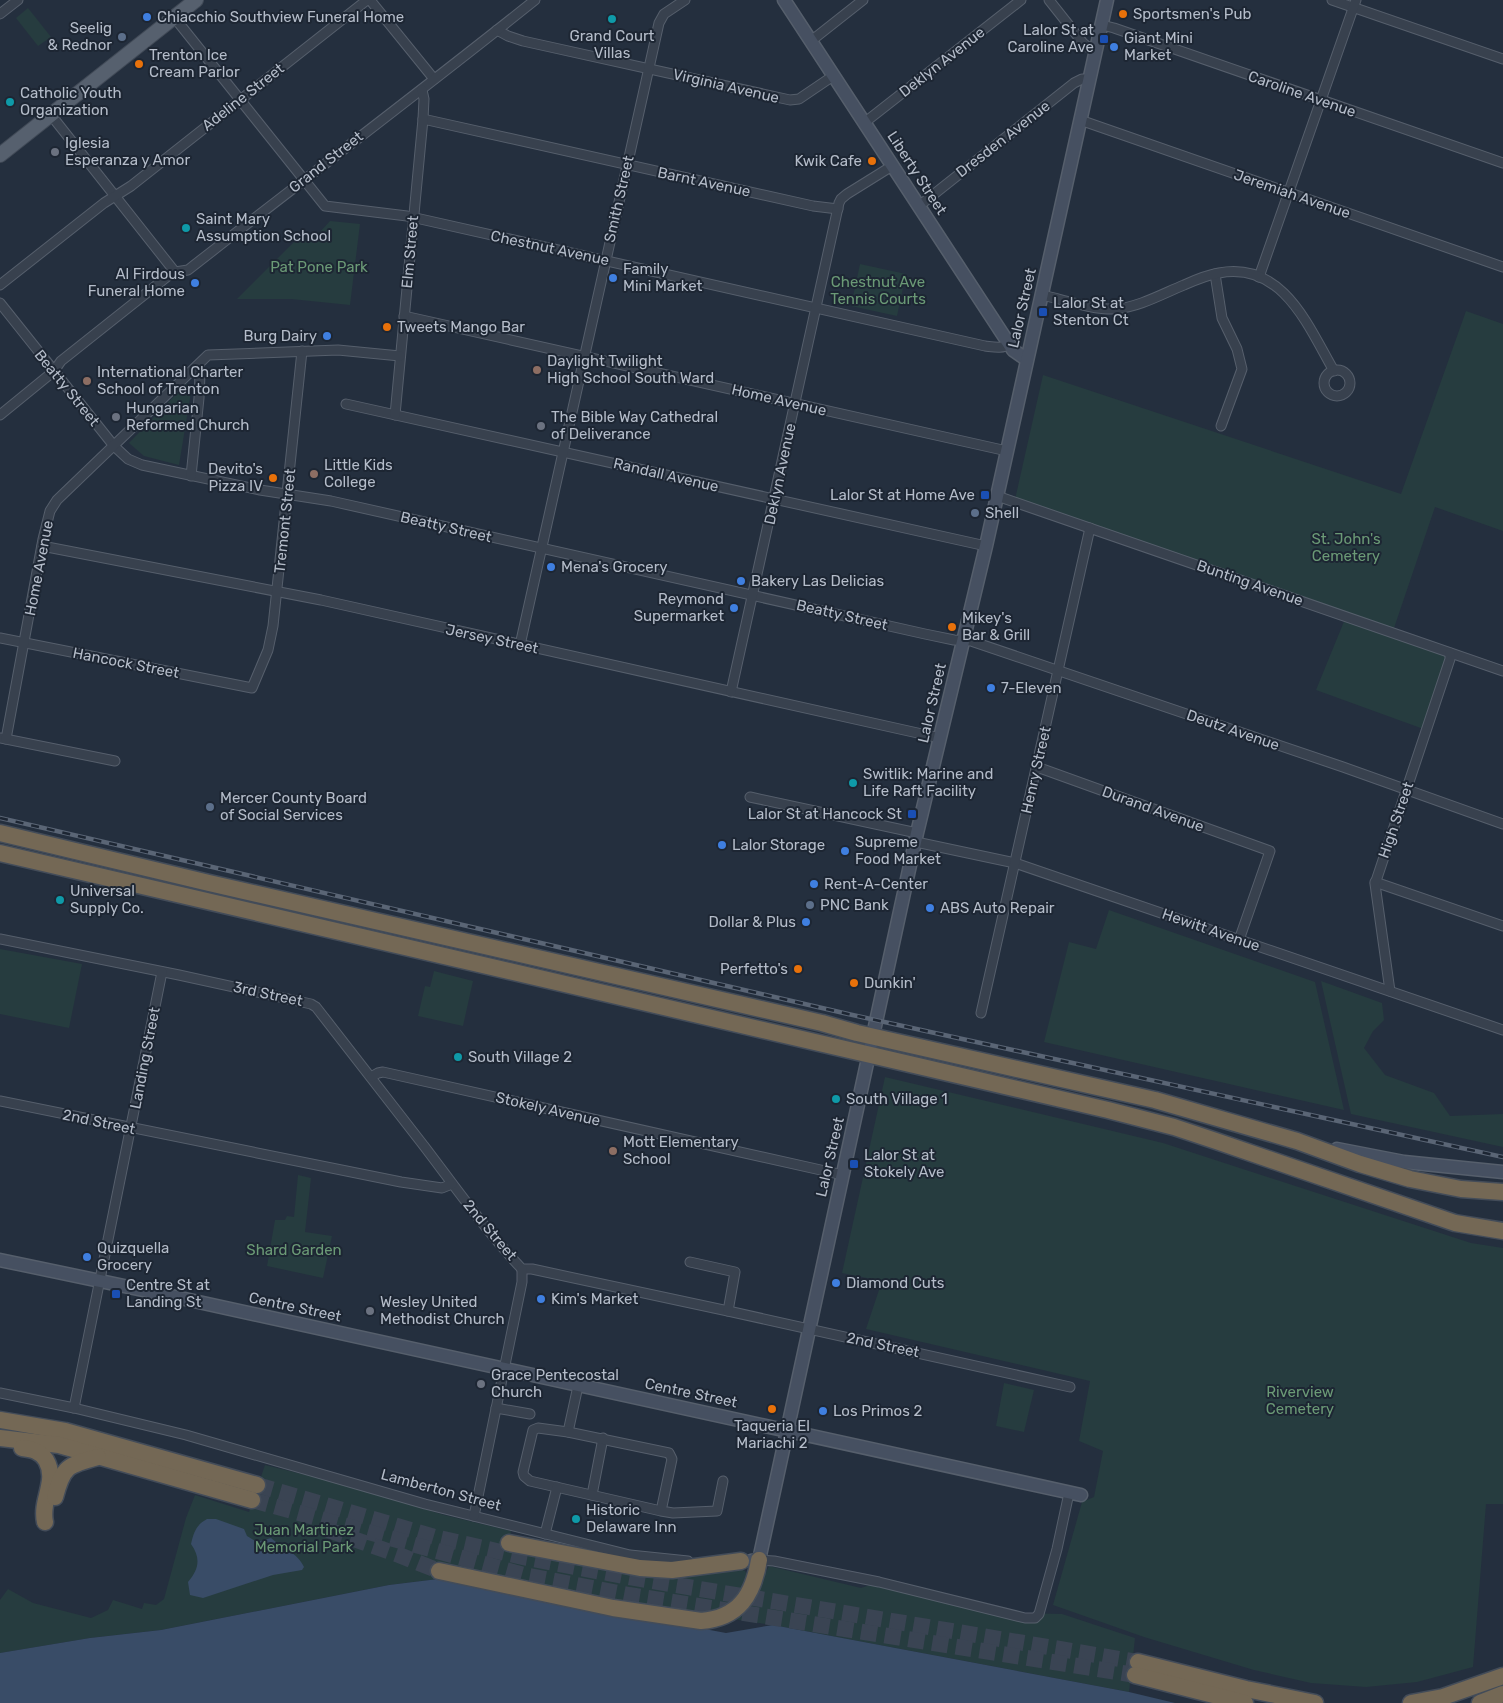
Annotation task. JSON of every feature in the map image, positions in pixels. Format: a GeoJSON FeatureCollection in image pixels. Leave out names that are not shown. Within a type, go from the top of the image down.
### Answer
{"type":"FeatureCollection","features":[{"type":"Feature","properties":{"kind":"highway"},"geometry":{"type":"LineString","coordinates":[[0,833],[822,1023],[857,1033],[1156,1100],[1297,1141],[1360,1164],[1410,1178],[1461,1189],[1503,1192]]}},
{"type":"Feature","properties":{"kind":"highway"},"geometry":{"type":"LineString","coordinates":[[0,853],[1108,1110],[1174,1127],[1431,1215],[1469,1226],[1503,1231]]}},
{"type":"Feature","properties":{"kind":"highway"},"geometry":{"type":"LineString","coordinates":[[0,1420],[65,1431],[255,1493],[98,1457],[59,1445],[0,1438]]}},
{"type":"Feature","properties":{"kind":"highway"},"geometry":{"type":"LineString","coordinates":[[0,1446],[32,1449],[40,1453],[45,1459],[51,1472],[43,1512],[45,1522],[51,1515],[57,1490],[65,1470],[71,1465],[98,1457]]}},
{"type":"Feature","properties":{"kind":"highway"},"geometry":{"type":"LineString","coordinates":[[509,1543],[640,1568],[672,1570],[741,1561]]}},
{"type":"Feature","properties":{"kind":"highway"},"geometry":{"type":"LineString","coordinates":[[440,1572],[613,1608],[701,1621],[712,1620],[736,1609],[750,1593],[759,1560]]}},
{"type":"Feature","properties":{"kind":"highway"},"geometry":{"type":"LineString","coordinates":[[1244,1703],[1137,1669],[1314,1703]]}},
{"type":"Feature","properties":{"kind":"highway"},"geometry":{"type":"LineString","coordinates":[[1411,1703],[1443,1697],[1503,1676]]}},
{"type":"Feature","properties":{"kind":"highway"},"geometry":{"type":"LineString","coordinates":[[1480,1703],[1503,1694]]}},
{"type":"Feature","properties":{"kind":"main road"},"geometry":{"type":"LineString","coordinates":[[0,156],[196,0]]}},
{"type":"Feature","properties":{"kind":"street"},"geometry":{"type":"LineString","coordinates":[[0,14],[18,0]]}},
{"type":"Feature","properties":{"kind":"street"},"geometry":{"type":"LineString","coordinates":[[369,0],[434,79]]}},
{"type":"Feature","properties":{"kind":"street","name":"Adeline Street"},"geometry":{"type":"LineString","coordinates":[[0,285],[104,203],[144,176],[369,0]]}},
{"type":"Feature","properties":{"kind":"street","name":"Grand Street"},"geometry":{"type":"LineString","coordinates":[[0,415],[54,371],[61,361],[160,282],[175,272],[188,270],[422,90],[535,0]]}},
{"type":"Feature","properties":{"kind":"street","name":"Smith Street"},"geometry":{"type":"LineString","coordinates":[[520,645],[661,18],[685,0]]}},
{"type":"Feature","properties":{"kind":"street","name":"Liberty Street"},"geometry":{"type":"LineString","coordinates":[[784,0],[1016,353],[1027,358]]}},
{"type":"Feature","properties":{"kind":"street"},"geometry":{"type":"LineString","coordinates":[[811,41],[863,0]]}},
{"type":"Feature","properties":{"kind":"street","name":"Deklyn Avenue"},"geometry":{"type":"LineString","coordinates":[[864,123],[1020,0]]}},
{"type":"Feature","properties":{"kind":"street"},"geometry":{"type":"LineString","coordinates":[[1049,0],[1083,44],[1088,48],[1096,50]]}},
{"type":"Feature","properties":{"kind":"street","name":"Lalor Street"},"geometry":{"type":"LineString","coordinates":[[759,1560],[916,838],[986,546],[1107,0]]}},
{"type":"Feature","properties":{"kind":"street"},"geometry":{"type":"LineString","coordinates":[[1332,0],[1354,4],[1503,59]]}},
{"type":"Feature","properties":{"kind":"street"},"geometry":{"type":"LineString","coordinates":[[1259,277],[1354,4]]}},
{"type":"Feature","properties":{"kind":"street","name":"Chestnut Avenue"},"geometry":{"type":"LineString","coordinates":[[174,17],[303,180],[326,206],[414,218],[985,346],[997,348],[1010,344]]}},
{"type":"Feature","properties":{"kind":"street","name":"Caroline Avenue"},"geometry":{"type":"LineString","coordinates":[[1102,25],[1503,163]]}},
{"type":"Feature","properties":{"kind":"street","name":"Virginia Avenue"},"geometry":{"type":"LineString","coordinates":[[497,30],[523,41],[796,100],[834,76]]}},
{"type":"Feature","properties":{"kind":"street","name":"Dresden Avenue"},"geometry":{"type":"LineString","coordinates":[[919,206],[1074,83],[1082,79],[1090,79]]}},
{"type":"Feature","properties":{"kind":"street","name":"Elm Street"},"geometry":{"type":"LineString","coordinates":[[395,415],[423,118],[424,99],[422,90]]}},
{"type":"Feature","properties":{"kind":"street"},"geometry":{"type":"LineString","coordinates":[[51,115],[175,272]]}},
{"type":"Feature","properties":{"kind":"street","name":"Barnt Avenue"},"geometry":{"type":"LineString","coordinates":[[423,118],[812,206],[838,209]]}},
{"type":"Feature","properties":{"kind":"street","name":"Jeremiah Avenue"},"geometry":{"type":"LineString","coordinates":[[1080,120],[1503,267]]}},
{"type":"Feature","properties":{"kind":"street","name":"Deklyn Avenue"},"geometry":{"type":"LineString","coordinates":[[731,692],[841,199],[892,166]]}},
{"type":"Feature","properties":{"kind":"street"},"geometry":{"type":"LineString","coordinates":[[1042,295],[1090,306],[1116,309],[1133,306],[1215,274],[1234,272],[1259,277],[1282,290],[1292,300],[1334,371]]}},
{"type":"Feature","properties":{"kind":"street"},"geometry":{"type":"LineString","coordinates":[[1215,274],[1222,318],[1237,349],[1242,369],[1221,426]]}},
{"type":"Feature","properties":{"kind":"street","name":"Beatty Street"},"geometry":{"type":"LineString","coordinates":[[0,303],[114,446],[122,455],[135,462],[191,476],[288,495],[331,501],[962,641]]}},
{"type":"Feature","properties":{"kind":"street","name":"Home Avenue"},"geometry":{"type":"LineString","coordinates":[[404,316],[1006,450]]}},
{"type":"Feature","properties":{"kind":"street","name":"Home Avenue"},"geometry":{"type":"LineString","coordinates":[[3,738],[24,643],[42,546],[52,506],[208,354],[347,350],[400,356]]}},
{"type":"Feature","properties":{"kind":"street","name":"Tremont Street"},"geometry":{"type":"LineString","coordinates":[[252,688],[270,642],[278,592],[302,351]]}},
{"type":"Feature","properties":{"kind":"street"},"geometry":{"type":"LineString","coordinates":[[191,476],[199,398],[200,374],[198,365]]}},
{"type":"Feature","properties":{"kind":"street","name":"Randall Avenue"},"geometry":{"type":"LineString","coordinates":[[346,404],[986,546]]}},
{"type":"Feature","properties":{"kind":"street","name":"Bunting Avenue"},"geometry":{"type":"LineString","coordinates":[[997,496],[1503,671]]}},
{"type":"Feature","properties":{"kind":"street","name":"Henry Street"},"geometry":{"type":"LineString","coordinates":[[981,1013],[1090,528]]}},
{"type":"Feature","properties":{"kind":"street","name":"Jersey Street"},"geometry":{"type":"LineString","coordinates":[[42,546],[321,600],[940,738]]}},
{"type":"Feature","properties":{"kind":"street","name":"Hancock Street"},"geometry":{"type":"LineString","coordinates":[[0,638],[252,688]]}},
{"type":"Feature","properties":{"kind":"street","name":"Deutz Avenue"},"geometry":{"type":"LineString","coordinates":[[962,641],[971,641],[1503,824]]}},
{"type":"Feature","properties":{"kind":"street","name":"High Street"},"geometry":{"type":"LineString","coordinates":[[1390,991],[1375,882],[1450,659],[1450,653]]}},
{"type":"Feature","properties":{"kind":"street"},"geometry":{"type":"LineString","coordinates":[[3,738],[115,761]]}},
{"type":"Feature","properties":{"kind":"street","name":"Durand Avenue"},"geometry":{"type":"LineString","coordinates":[[1037,767],[1270,851],[1239,940]]}},
{"type":"Feature","properties":{"kind":"street"},"geometry":{"type":"LineString","coordinates":[[750,797],[916,838]]}},
{"type":"Feature","properties":{"kind":"street","name":"Hewitt Avenue"},"geometry":{"type":"LineString","coordinates":[[916,838],[1015,863],[1503,1030]]}},
{"type":"Feature","properties":{"kind":"street"},"geometry":{"type":"LineString","coordinates":[[1375,882],[1503,926]]}},
{"type":"Feature","properties":{"kind":"street","name":"3rd Street"},"geometry":{"type":"LineString","coordinates":[[0,939],[311,1004],[316,1007],[372,1077],[452,1184]]}},
{"type":"Feature","properties":{"kind":"street","name":"Landing Street"},"geometry":{"type":"LineString","coordinates":[[74,1408],[162,972]]}},
{"type":"Feature","properties":{"kind":"street","name":"Stokely Avenue"},"geometry":{"type":"LineString","coordinates":[[372,1077],[383,1072],[842,1175]]}},
{"type":"Feature","properties":{"kind":"street","name":"2nd Street"},"geometry":{"type":"LineString","coordinates":[[0,1101],[421,1186],[442,1188],[452,1184],[522,1269],[532,1269],[808,1328],[1070,1387]]}},
{"type":"Feature","properties":{"kind":"street"},"geometry":{"type":"LineString","coordinates":[[1297,1141],[1404,1162],[1503,1172]]}},
{"type":"Feature","properties":{"kind":"street","name":"Centre Street"},"geometry":{"type":"LineString","coordinates":[[0,1260],[1075,1494]]}},
{"type":"Feature","properties":{"kind":"street"},"geometry":{"type":"LineString","coordinates":[[690,1262],[735,1272],[728,1311]]}},
{"type":"Feature","properties":{"kind":"street"},"geometry":{"type":"LineString","coordinates":[[474,1516],[522,1282],[522,1269]]}},
{"type":"Feature","properties":{"kind":"street"},"geometry":{"type":"LineString","coordinates":[[568,1432],[578,1386]]}},
{"type":"Feature","properties":{"kind":"street","name":"Lamberton Street"},"geometry":{"type":"LineString","coordinates":[[0,1394],[74,1408],[186,1435],[425,1504],[630,1555],[677,1561],[774,1561],[879,1582],[1025,1618],[1035,1618],[1039,1614],[1075,1494]]}},
{"type":"Feature","properties":{"kind":"street"},"geometry":{"type":"LineString","coordinates":[[496,1408],[530,1414]]}},
{"type":"Feature","properties":{"kind":"street"},"geometry":{"type":"LineString","coordinates":[[661,1511],[672,1460],[669,1453],[604,1438],[538,1428],[533,1430],[523,1472],[524,1476],[530,1481],[661,1511],[673,1513],[717,1512],[723,1481]]}},
{"type":"Feature","properties":{"kind":"street"},"geometry":{"type":"LineString","coordinates":[[592,1495],[604,1438]]}},
{"type":"Feature","properties":{"kind":"street"},"geometry":{"type":"LineString","coordinates":[[546,1534],[557,1487]]}},
{"type":"Feature","properties":{"kind":"green space"},"geometry":{"type":"Polygon","coordinates":[[[28,8],[51,37],[38,46],[16,18],[28,8]]]}},
{"type":"Feature","properties":{"kind":"green space","name":"Pat Pone Park"},"geometry":{"type":"Polygon","coordinates":[[[330,221],[360,224],[350,305],[291,299],[237,299],[300,236],[320,232],[330,221]]]}},
{"type":"Feature","properties":{"kind":"green space","name":"Chestnut Ave Tennis Courts"},"geometry":{"type":"Polygon","coordinates":[[[860,264],[906,274],[897,316],[851,306],[860,264]]]}},
{"type":"Feature","properties":{"kind":"green space","name":"St. John's Cemetery"},"geometry":{"type":"Polygon","coordinates":[[[1466,311],[1503,324],[1503,531],[1435,507],[1392,634],[1456,657],[1429,731],[1316,690],[1345,619],[1014,504],[1043,375],[1401,494],[1466,311]]]}},
{"type":"Feature","properties":{"kind":"green space"},"geometry":{"type":"Polygon","coordinates":[[[186,384],[192,386],[179,465],[144,456],[129,443],[186,384]]]}},
{"type":"Feature","properties":{"kind":"green space"},"geometry":{"type":"Polygon","coordinates":[[[1109,910],[1315,982],[1344,1110],[1044,1042],[1069,942],[1096,949],[1109,910]]]}},
{"type":"Feature","properties":{"kind":"green space"},"geometry":{"type":"Polygon","coordinates":[[[0,949],[82,964],[69,1028],[0,1014],[0,949]]]}},
{"type":"Feature","properties":{"kind":"green space"},"geometry":{"type":"Polygon","coordinates":[[[434,971],[473,981],[463,1026],[418,1016],[425,986],[430,987],[434,971]]]}},
{"type":"Feature","properties":{"kind":"green space"},"geometry":{"type":"Polygon","coordinates":[[[1321,981],[1382,1003],[1384,1020],[1373,1031],[1364,1048],[1385,1075],[1434,1093],[1450,1116],[1503,1114],[1503,1147],[1351,1114],[1321,981]]]}},
{"type":"Feature","properties":{"kind":"green space","name":"Riverview Cemetery"},"geometry":{"type":"Polygon","coordinates":[[[885,1077],[1163,1143],[1471,1243],[1503,1248],[1503,1504],[1486,1504],[1473,1667],[1417,1682],[1366,1687],[1311,1683],[1254,1670],[1144,1637],[1053,1605],[1082,1502],[1094,1497],[1103,1451],[1079,1441],[1090,1381],[866,1329],[882,1281],[842,1273],[885,1077]]]}},
{"type":"Feature","properties":{"kind":"green space","name":"Shard Garden"},"geometry":{"type":"Polygon","coordinates":[[[298,1175],[311,1178],[305,1232],[332,1236],[323,1278],[267,1266],[275,1220],[285,1220],[287,1216],[294,1217],[298,1175]]]}},
{"type":"Feature","properties":{"kind":"green space"},"geometry":{"type":"Polygon","coordinates":[[[1004,1383],[1034,1390],[1024,1432],[996,1426],[1004,1383]]]}},
{"type":"Feature","properties":{"kind":"green space","name":"Juan Martinez Memorial Park"},"geometry":{"type":"Polygon","coordinates":[[[265,1465],[339,1483],[444,1515],[511,1531],[508,1547],[738,1567],[745,1571],[749,1579],[732,1605],[702,1619],[443,1565],[438,1579],[389,1585],[161,1630],[90,1638],[0,1653],[0,1600],[8,1589],[33,1603],[91,1618],[108,1610],[113,1600],[142,1609],[144,1603],[156,1605],[164,1599],[186,1518],[195,1495],[249,1512],[265,1465]]]}},
{"type":"Feature","properties":{"kind":"green space"},"geometry":{"type":"Polygon","coordinates":[[[769,1566],[861,1588],[879,1582],[1011,1613],[1062,1614],[1135,1638],[1129,1692],[773,1625],[732,1619],[759,1586],[769,1566]]]}},
{"type":"Feature","properties":{"kind":"water"},"geometry":{"type":"Polygon","coordinates":[[[207,1519],[216,1519],[244,1529],[247,1536],[257,1542],[271,1538],[294,1554],[304,1567],[302,1570],[273,1575],[203,1598],[190,1595],[188,1582],[195,1573],[197,1563],[196,1554],[191,1544],[196,1529],[207,1519]]]}},
{"type":"Feature","properties":{"kind":"water"},"geometry":{"type":"Polygon","coordinates":[[[438,1579],[726,1633],[773,1625],[1129,1692],[1175,1703],[0,1703],[0,1653],[90,1638],[161,1630],[389,1585],[438,1579]]]}},
{"type":"Feature","properties":{"kind":"tunnel"},"geometry":{"type":"LineString","coordinates":[[257,1485],[435,1537],[527,1558],[634,1578],[1138,1662]]}},
{"type":"Feature","properties":{"kind":"tunnel"},"geometry":{"type":"LineString","coordinates":[[252,1500],[524,1575],[629,1595],[1135,1675]]}},
{"type":"Feature","properties":{"kind":"tunnel"},"geometry":{"type":"LineString","coordinates":[[328,1530],[439,1571]]}},
{"type":"Feature","properties":{"kind":"railway"},"geometry":{"type":"LineString","coordinates":[[0,818],[848,1014],[1503,1157]]}},
{"type":"Feature","properties":{"kind":"place","name":"Sportsmen's Pub"},"geometry":{"type":"Point","coordinates":[1123,14]}},
{"type":"Feature","properties":{"kind":"place","name":"Chiacchio Southview Funeral Home"},"geometry":{"type":"Point","coordinates":[147,17]}},
{"type":"Feature","properties":{"kind":"place","name":"Grand Court Villas"},"geometry":{"type":"Point","coordinates":[612,19]}},
{"type":"Feature","properties":{"kind":"place","name":"Seelig & Rednor"},"geometry":{"type":"Point","coordinates":[122,37]}},
{"type":"Feature","properties":{"kind":"place","name":"Lalor St at Caroline Ave"},"geometry":{"type":"Point","coordinates":[1104,39]}},
{"type":"Feature","properties":{"kind":"place","name":"Giant Mini Market"},"geometry":{"type":"Point","coordinates":[1114,47]}},
{"type":"Feature","properties":{"kind":"place","name":"Trenton Ice Cream Parlor"},"geometry":{"type":"Point","coordinates":[139,64]}},
{"type":"Feature","properties":{"kind":"place","name":"Catholic Youth Organization"},"geometry":{"type":"Point","coordinates":[10,102]}},
{"type":"Feature","properties":{"kind":"place","name":"Iglesia Esperanza y Amor"},"geometry":{"type":"Point","coordinates":[55,152]}},
{"type":"Feature","properties":{"kind":"place","name":"Kwik Cafe"},"geometry":{"type":"Point","coordinates":[872,161]}},
{"type":"Feature","properties":{"kind":"place","name":"Saint Mary Assumption School"},"geometry":{"type":"Point","coordinates":[186,228]}},
{"type":"Feature","properties":{"kind":"place","name":"Family Mini Market"},"geometry":{"type":"Point","coordinates":[613,278]}},
{"type":"Feature","properties":{"kind":"place","name":"Al Firdous Funeral Home"},"geometry":{"type":"Point","coordinates":[195,283]}},
{"type":"Feature","properties":{"kind":"place","name":"Lalor St at Stenton Ct"},"geometry":{"type":"Point","coordinates":[1043,312]}},
{"type":"Feature","properties":{"kind":"place","name":"Tweets Mango Bar"},"geometry":{"type":"Point","coordinates":[387,327]}},
{"type":"Feature","properties":{"kind":"place","name":"Burg Dairy"},"geometry":{"type":"Point","coordinates":[327,336]}},
{"type":"Feature","properties":{"kind":"place","name":"Daylight Twilight High School South Ward"},"geometry":{"type":"Point","coordinates":[537,370]}},
{"type":"Feature","properties":{"kind":"place","name":"International Charter School of Trenton"},"geometry":{"type":"Point","coordinates":[87,381]}},
{"type":"Feature","properties":{"kind":"place","name":"Hungarian Reformed Church"},"geometry":{"type":"Point","coordinates":[116,417]}},
{"type":"Feature","properties":{"kind":"place","name":"The Bible Way Cathedral of Deliverance"},"geometry":{"type":"Point","coordinates":[541,426]}},
{"type":"Feature","properties":{"kind":"place","name":"Little Kids College"},"geometry":{"type":"Point","coordinates":[314,474]}},
{"type":"Feature","properties":{"kind":"place","name":"Devito's Pizza IV"},"geometry":{"type":"Point","coordinates":[273,478]}},
{"type":"Feature","properties":{"kind":"place","name":"Lalor St at Home Ave"},"geometry":{"type":"Point","coordinates":[985,495]}},
{"type":"Feature","properties":{"kind":"place","name":"Shell"},"geometry":{"type":"Point","coordinates":[975,513]}},
{"type":"Feature","properties":{"kind":"place","name":"Mena's Grocery"},"geometry":{"type":"Point","coordinates":[551,567]}},
{"type":"Feature","properties":{"kind":"place","name":"Bakery Las Delicias"},"geometry":{"type":"Point","coordinates":[741,581]}},
{"type":"Feature","properties":{"kind":"place","name":"Reymond Supermarket"},"geometry":{"type":"Point","coordinates":[734,608]}},
{"type":"Feature","properties":{"kind":"place","name":"Mikey's Bar & Grill"},"geometry":{"type":"Point","coordinates":[952,627]}},
{"type":"Feature","properties":{"kind":"place","name":"7-Eleven"},"geometry":{"type":"Point","coordinates":[991,688]}},
{"type":"Feature","properties":{"kind":"place","name":"Switlik: Marine and Life Raft Facility"},"geometry":{"type":"Point","coordinates":[853,783]}},
{"type":"Feature","properties":{"kind":"place","name":"Mercer County Board of Social Services"},"geometry":{"type":"Point","coordinates":[210,807]}},
{"type":"Feature","properties":{"kind":"place","name":"Lalor St at Hancock St"},"geometry":{"type":"Point","coordinates":[912,814]}},
{"type":"Feature","properties":{"kind":"place","name":"Lalor Storage"},"geometry":{"type":"Point","coordinates":[722,845]}},
{"type":"Feature","properties":{"kind":"place","name":"Supreme Food Market"},"geometry":{"type":"Point","coordinates":[845,851]}},
{"type":"Feature","properties":{"kind":"place","name":"Rent-A-Center"},"geometry":{"type":"Point","coordinates":[814,884]}},
{"type":"Feature","properties":{"kind":"place","name":"Universal Supply Co."},"geometry":{"type":"Point","coordinates":[60,900]}},
{"type":"Feature","properties":{"kind":"place","name":"PNC Bank"},"geometry":{"type":"Point","coordinates":[810,905]}},
{"type":"Feature","properties":{"kind":"place","name":"ABS Auto Repair"},"geometry":{"type":"Point","coordinates":[930,908]}},
{"type":"Feature","properties":{"kind":"place","name":"Dollar & Plus"},"geometry":{"type":"Point","coordinates":[806,922]}},
{"type":"Feature","properties":{"kind":"place","name":"Perfetto's"},"geometry":{"type":"Point","coordinates":[798,969]}},
{"type":"Feature","properties":{"kind":"place","name":"Dunkin'"},"geometry":{"type":"Point","coordinates":[854,983]}},
{"type":"Feature","properties":{"kind":"place","name":"South Village 2"},"geometry":{"type":"Point","coordinates":[458,1057]}},
{"type":"Feature","properties":{"kind":"place","name":"South Village 1"},"geometry":{"type":"Point","coordinates":[836,1099]}},
{"type":"Feature","properties":{"kind":"place","name":"Mott Elementary School"},"geometry":{"type":"Point","coordinates":[613,1151]}},
{"type":"Feature","properties":{"kind":"place","name":"Lalor St at Stokely Ave"},"geometry":{"type":"Point","coordinates":[854,1164]}},
{"type":"Feature","properties":{"kind":"place","name":"Quizquella Grocery"},"geometry":{"type":"Point","coordinates":[87,1257]}},
{"type":"Feature","properties":{"kind":"place","name":"Diamond Cuts"},"geometry":{"type":"Point","coordinates":[836,1283]}},
{"type":"Feature","properties":{"kind":"place","name":"Centre St at Landing St"},"geometry":{"type":"Point","coordinates":[116,1294]}},
{"type":"Feature","properties":{"kind":"place","name":"Kim's Market"},"geometry":{"type":"Point","coordinates":[541,1299]}},
{"type":"Feature","properties":{"kind":"place","name":"Wesley United Methodist Church"},"geometry":{"type":"Point","coordinates":[370,1311]}},
{"type":"Feature","properties":{"kind":"place","name":"Grace Pentecostal Church"},"geometry":{"type":"Point","coordinates":[481,1384]}},
{"type":"Feature","properties":{"kind":"place","name":"Taqueria El Mariachi 2"},"geometry":{"type":"Point","coordinates":[772,1409]}},
{"type":"Feature","properties":{"kind":"place","name":"Los Primos 2"},"geometry":{"type":"Point","coordinates":[823,1411]}},
{"type":"Feature","properties":{"kind":"place","name":"Historic Delaware Inn"},"geometry":{"type":"Point","coordinates":[576,1519]}}]}
